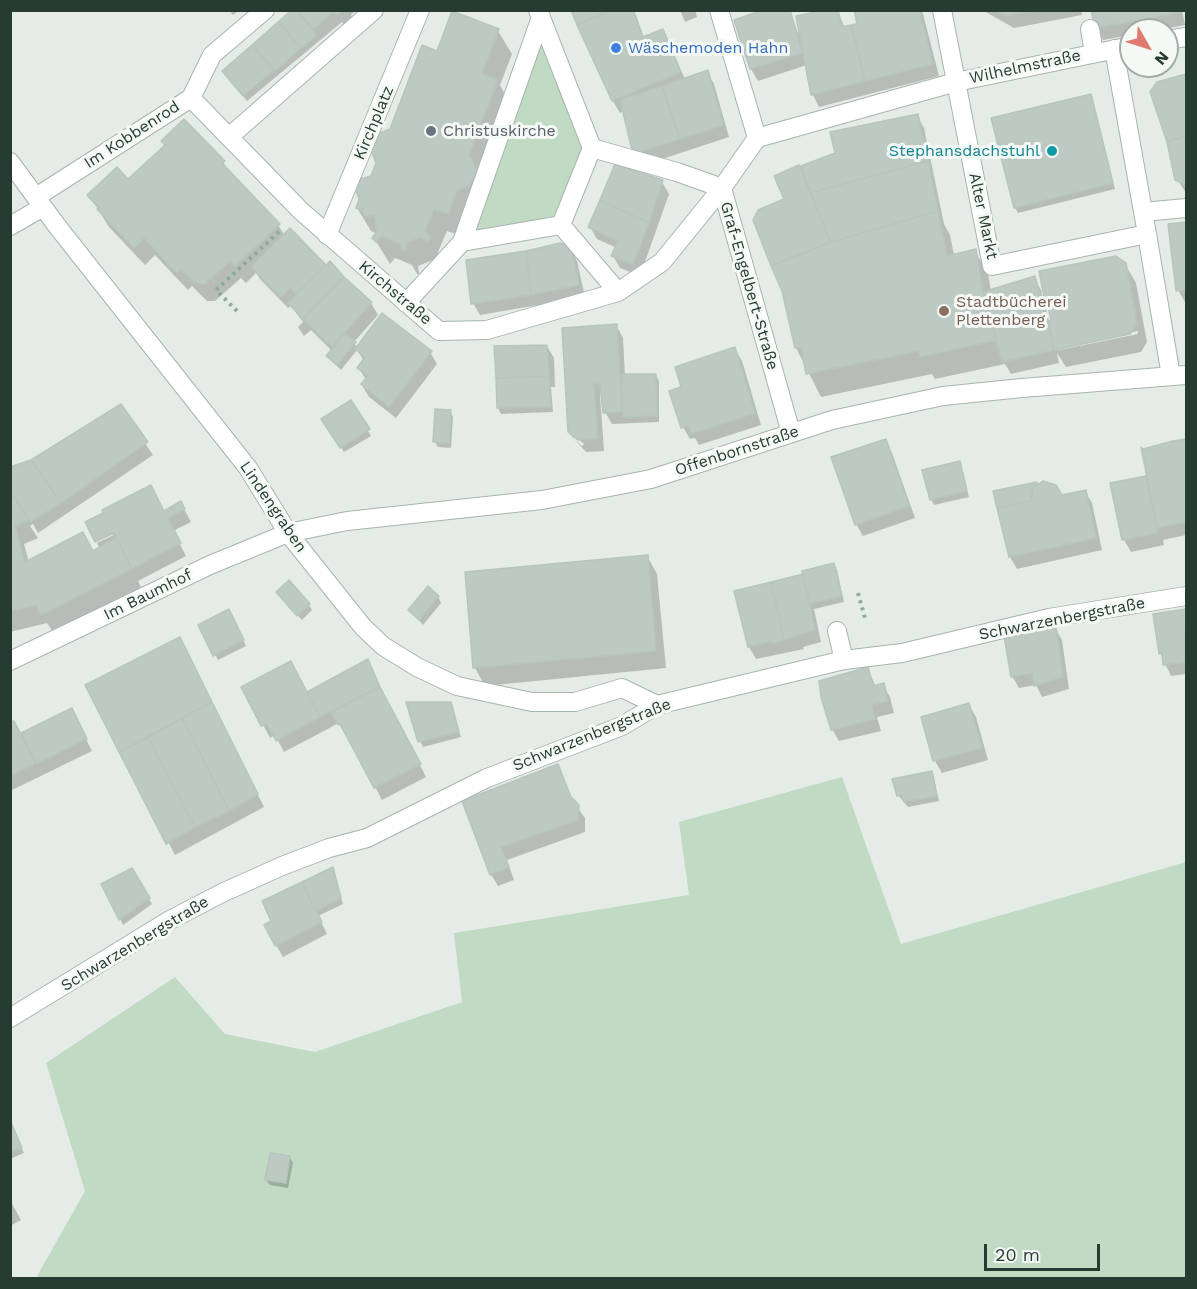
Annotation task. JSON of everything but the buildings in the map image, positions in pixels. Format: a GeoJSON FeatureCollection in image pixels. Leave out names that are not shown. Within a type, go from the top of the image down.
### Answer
{"type":"FeatureCollection","features":[{"type":"Feature","properties":{"kind":"street","name":"Im Kobbenrod"},"geometry":{"type":"LineString","coordinates":[[10,226],[39,202],[191,98],[212,55],[265,10]]}},
{"type":"Feature","properties":{"kind":"street"},"geometry":{"type":"LineString","coordinates":[[229,137],[374,10]]}},
{"type":"Feature","properties":{"kind":"street","name":"Kirchplatz"},"geometry":{"type":"LineString","coordinates":[[327,235],[420,10]]}},
{"type":"Feature","properties":{"kind":"street"},"geometry":{"type":"LineString","coordinates":[[718,10],[757,138],[956,82]]}},
{"type":"Feature","properties":{"kind":"street","name":"Wilhelmstraße"},"geometry":{"type":"LineString","coordinates":[[942,10],[956,82],[1119,49]]}},
{"type":"Feature","properties":{"kind":"street"},"geometry":{"type":"LineString","coordinates":[[539,14],[592,148],[561,225]]}},
{"type":"Feature","properties":{"kind":"street"},"geometry":{"type":"LineString","coordinates":[[406,303],[462,242],[539,14]]}},
{"type":"Feature","properties":{"kind":"street"},"geometry":{"type":"LineString","coordinates":[[1090,29],[1094,53]]}},
{"type":"Feature","properties":{"kind":"street"},"geometry":{"type":"LineString","coordinates":[[1126,78],[1143,213],[1179,376]]}},
{"type":"Feature","properties":{"kind":"street","name":"Alter Markt"},"geometry":{"type":"LineString","coordinates":[[956,82],[992,266],[1147,234]]}},
{"type":"Feature","properties":{"kind":"street","name":"Kirchstraße"},"geometry":{"type":"LineString","coordinates":[[191,98],[301,211],[439,331],[487,330],[618,292],[662,262],[722,188]]}},
{"type":"Feature","properties":{"kind":"street","name":"Graf-Engelbert-Straße"},"geometry":{"type":"LineString","coordinates":[[757,138],[722,188],[790,433]]}},
{"type":"Feature","properties":{"kind":"street"},"geometry":{"type":"LineString","coordinates":[[592,148],[722,188]]}},
{"type":"Feature","properties":{"kind":"street","name":"Lindengraben"},"geometry":{"type":"LineString","coordinates":[[10,162],[249,468],[288,533],[363,627],[383,646],[417,667],[457,686],[532,702],[575,702],[621,688],[657,705]]}},
{"type":"Feature","properties":{"kind":"street"},"geometry":{"type":"LineString","coordinates":[[1143,213],[1186,208]]}},
{"type":"Feature","properties":{"kind":"street"},"geometry":{"type":"LineString","coordinates":[[462,242],[561,225]]}},
{"type":"Feature","properties":{"kind":"street"},"geometry":{"type":"LineString","coordinates":[[561,225],[618,292]]}},
{"type":"Feature","properties":{"kind":"street","name":"Offenbornstraße"},"geometry":{"type":"LineString","coordinates":[[288,533],[347,521],[542,500],[651,479],[832,420],[943,396],[1179,376]]}},
{"type":"Feature","properties":{"kind":"street","name":"Im Baumhof"},"geometry":{"type":"LineString","coordinates":[[10,661],[210,565],[288,533]]}},
{"type":"Feature","properties":{"kind":"street","name":"Schwarzenbergstraße"},"geometry":{"type":"LineString","coordinates":[[10,1018],[170,920],[222,893],[328,848],[367,838],[487,778],[622,726],[657,705],[844,660],[902,653],[1049,618],[1186,596]]}},
{"type":"Feature","properties":{"kind":"street"},"geometry":{"type":"LineString","coordinates":[[837,631],[844,660]]}},
{"type":"Feature","properties":{"kind":"path"},"geometry":{"type":"LineString","coordinates":[[237,311],[216,290],[301,211]]}},
{"type":"Feature","properties":{"kind":"green space"},"geometry":{"type":"Polygon","coordinates":[[[541,17],[592,148],[561,225],[462,242],[541,17]]]}},
{"type":"Feature","properties":{"kind":"green space"},"geometry":{"type":"Polygon","coordinates":[[[842,777],[901,944],[1186,862],[1186,1278],[36,1278],[85,1191],[46,1063],[175,977],[225,1034],[315,1052],[462,1002],[454,933],[689,895],[679,822],[842,777]]]}},
{"type":"Feature","properties":{"kind":"place","name":"Wäschemoden Hahn"},"geometry":{"type":"Point","coordinates":[616,48]}},
{"type":"Feature","properties":{"kind":"place","name":"Christuskirche"},"geometry":{"type":"Point","coordinates":[431,131]}},
{"type":"Feature","properties":{"kind":"place","name":"Stephansdachstuhl"},"geometry":{"type":"Point","coordinates":[1052,151]}},
{"type":"Feature","properties":{"kind":"place","name":"Stadtbücherei Plettenberg"},"geometry":{"type":"Point","coordinates":[944,311]}}]}
